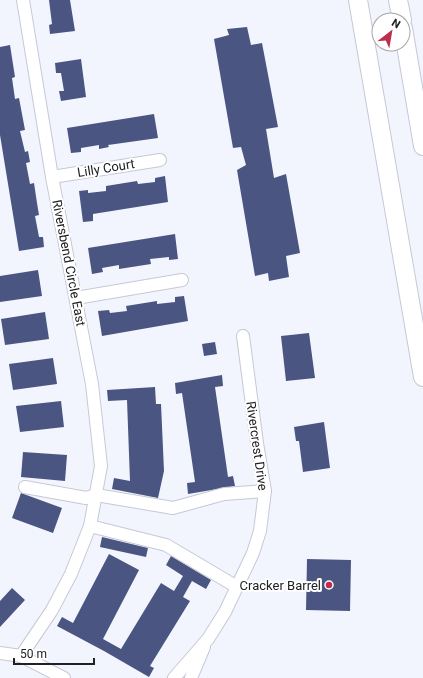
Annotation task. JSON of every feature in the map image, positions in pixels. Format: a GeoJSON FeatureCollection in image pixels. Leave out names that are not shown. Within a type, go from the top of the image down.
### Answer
{"type":"FeatureCollection","features":[{"type":"Feature","properties":{"kind":"highway"},"geometry":{"type":"LineString","coordinates":[[358,0],[423,377]]}},
{"type":"Feature","properties":{"kind":"highway"},"geometry":{"type":"LineString","coordinates":[[398,0],[400,12]]}},
{"type":"Feature","properties":{"kind":"highway"},"geometry":{"type":"LineString","coordinates":[[407,52],[423,146]]}},
{"type":"Feature","properties":{"kind":"street","name":"Riversbend Circle East"},"geometry":{"type":"LineString","coordinates":[[21,656],[52,610],[67,583],[90,526],[101,466],[92,384],[52,177],[23,0]]}},
{"type":"Feature","properties":{"kind":"street","name":"Lilly Court"},"geometry":{"type":"LineString","coordinates":[[52,177],[160,160]]}},
{"type":"Feature","properties":{"kind":"street"},"geometry":{"type":"LineString","coordinates":[[76,298],[182,280]]}},
{"type":"Feature","properties":{"kind":"street","name":"Rivercrest Drive"},"geometry":{"type":"LineString","coordinates":[[191,678],[208,639],[225,612],[253,553],[260,531],[265,491],[256,443],[243,336]]}},
{"type":"Feature","properties":{"kind":"street"},"geometry":{"type":"LineString","coordinates":[[25,487],[86,498],[96,495],[173,508],[224,494],[265,491]]}},
{"type":"Feature","properties":{"kind":"street"},"geometry":{"type":"LineString","coordinates":[[90,526],[166,545],[237,587]]}},
{"type":"Feature","properties":{"kind":"street","name":"Rivercrest Drive"},"geometry":{"type":"LineString","coordinates":[[174,678],[208,639]]}},
{"type":"Feature","properties":{"kind":"street"},"geometry":{"type":"LineString","coordinates":[[0,653],[21,656],[64,678]]}},
{"type":"Feature","properties":{"kind":"building"},"geometry":{"type":"Polygon","coordinates":[[[49,0],[70,0],[75,31],[50,34],[49,25],[52,24],[49,0]]]}},
{"type":"Feature","properties":{"kind":"building"},"geometry":{"type":"Polygon","coordinates":[[[247,27],[251,45],[262,43],[278,127],[266,129],[274,178],[286,174],[300,253],[286,256],[289,277],[269,281],[268,273],[255,276],[237,170],[246,165],[241,147],[233,148],[214,39],[229,35],[227,29],[247,27]]]}},
{"type":"Feature","properties":{"kind":"building"},"geometry":{"type":"Polygon","coordinates":[[[10,45],[15,77],[12,78],[15,99],[19,98],[25,130],[20,131],[25,152],[28,151],[30,162],[26,163],[30,184],[34,183],[39,215],[35,216],[39,237],[43,237],[44,247],[19,251],[0,135],[0,47],[10,45]]]}},
{"type":"Feature","properties":{"kind":"building"},"geometry":{"type":"Polygon","coordinates":[[[81,59],[86,97],[61,101],[59,91],[64,91],[61,73],[56,73],[55,63],[81,59]]]}},
{"type":"Feature","properties":{"kind":"building"},"geometry":{"type":"Polygon","coordinates":[[[154,114],[158,138],[108,145],[109,147],[99,149],[99,145],[81,148],[81,152],[71,153],[67,128],[154,114]]]}},
{"type":"Feature","properties":{"kind":"building"},"geometry":{"type":"Polygon","coordinates":[[[165,176],[168,202],[93,214],[93,221],[83,222],[79,191],[88,190],[88,193],[106,191],[106,186],[137,181],[138,184],[155,182],[155,178],[165,176]]]}},
{"type":"Feature","properties":{"kind":"building"},"geometry":{"type":"Polygon","coordinates":[[[175,234],[178,259],[169,260],[169,257],[150,259],[151,264],[119,269],[119,265],[102,268],[103,272],[92,274],[88,248],[175,234]]]}},
{"type":"Feature","properties":{"kind":"building"},"geometry":{"type":"Polygon","coordinates":[[[38,270],[42,296],[0,302],[0,276],[38,270]]]}},
{"type":"Feature","properties":{"kind":"building"},"geometry":{"type":"Polygon","coordinates":[[[184,296],[188,321],[102,336],[98,311],[109,310],[110,313],[127,311],[126,306],[157,301],[157,304],[175,302],[175,297],[184,296]]]}},
{"type":"Feature","properties":{"kind":"building"},"geometry":{"type":"Polygon","coordinates":[[[45,312],[49,339],[5,345],[1,319],[45,312]]]}},
{"type":"Feature","properties":{"kind":"building"},"geometry":{"type":"Polygon","coordinates":[[[309,333],[315,378],[286,381],[281,336],[309,333]]]}},
{"type":"Feature","properties":{"kind":"building"},"geometry":{"type":"Polygon","coordinates":[[[215,342],[217,354],[204,356],[202,344],[215,342]]]}},
{"type":"Feature","properties":{"kind":"building"},"geometry":{"type":"Polygon","coordinates":[[[53,358],[57,384],[13,390],[9,364],[53,358]]]}},
{"type":"Feature","properties":{"kind":"building"},"geometry":{"type":"Polygon","coordinates":[[[222,375],[223,386],[215,387],[228,477],[233,476],[235,486],[188,494],[187,483],[195,482],[182,393],[176,394],[175,383],[222,375]]]}},
{"type":"Feature","properties":{"kind":"building"},"geometry":{"type":"Polygon","coordinates":[[[155,387],[156,404],[161,404],[164,471],[158,498],[112,489],[114,478],[130,481],[127,400],[108,401],[107,390],[155,387]]]}},
{"type":"Feature","properties":{"kind":"building"},"geometry":{"type":"Polygon","coordinates":[[[61,401],[64,427],[20,432],[16,406],[61,401]]]}},
{"type":"Feature","properties":{"kind":"building"},"geometry":{"type":"Polygon","coordinates":[[[324,422],[330,468],[303,472],[299,441],[296,441],[294,427],[324,422]]]}},
{"type":"Feature","properties":{"kind":"building"},"geometry":{"type":"Polygon","coordinates":[[[23,452],[67,455],[65,481],[21,477],[23,452]]]}},
{"type":"Feature","properties":{"kind":"building"},"geometry":{"type":"Polygon","coordinates":[[[21,493],[62,508],[53,533],[12,518],[21,493]]]}},
{"type":"Feature","properties":{"kind":"building"},"geometry":{"type":"Polygon","coordinates":[[[102,537],[148,548],[146,557],[100,547],[102,537]]]}},
{"type":"Feature","properties":{"kind":"building"},"geometry":{"type":"Polygon","coordinates":[[[109,554],[139,570],[103,639],[121,649],[161,583],[174,591],[183,576],[166,565],[171,556],[211,580],[206,589],[192,581],[183,597],[190,601],[150,666],[154,668],[149,677],[57,626],[62,617],[73,623],[109,554]]]}},
{"type":"Feature","properties":{"kind":"building","name":"Cracker Barrel"},"geometry":{"type":"Polygon","coordinates":[[[307,559],[351,560],[350,611],[306,610],[307,559]]]}},
{"type":"Feature","properties":{"kind":"building"},"geometry":{"type":"Polygon","coordinates":[[[12,588],[25,600],[0,627],[0,601],[12,588]]]}},
{"type":"Feature","properties":{"kind":"place","name":"Cracker Barrel"},"geometry":{"type":"Point","coordinates":[329,585]}}]}
